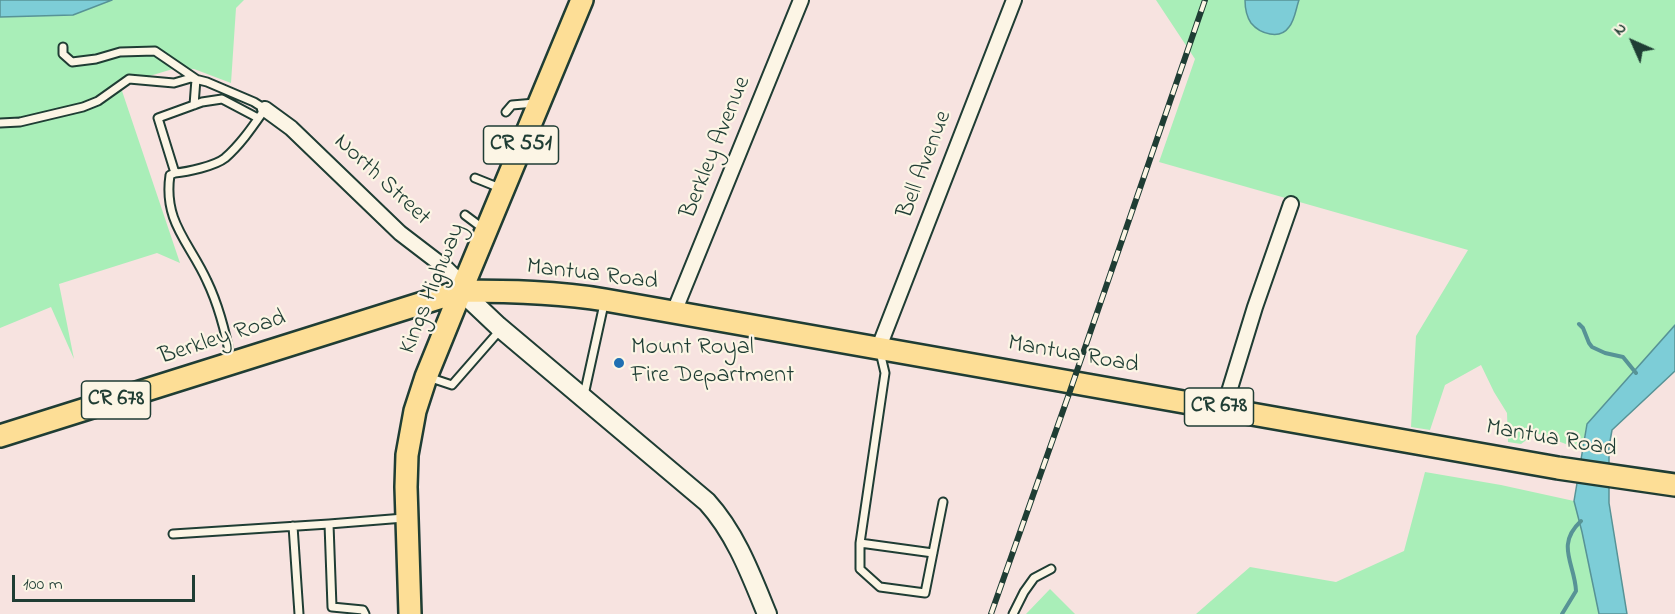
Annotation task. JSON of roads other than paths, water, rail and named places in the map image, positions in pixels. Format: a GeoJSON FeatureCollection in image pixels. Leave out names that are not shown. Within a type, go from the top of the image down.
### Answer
{"type":"FeatureCollection","features":[{"type":"Feature","properties":{"kind":"main road","name":"Kings Highway"},"geometry":{"type":"LineString","coordinates":[[410,614],[407,455],[415,411],[426,377],[485,230],[582,0]]}},
{"type":"Feature","properties":{"kind":"main road","name":"Mantua Road"},"geometry":{"type":"LineString","coordinates":[[461,291],[567,294],[605,300],[1558,468],[1675,485]]}},
{"type":"Feature","properties":{"kind":"main road","name":"Berkley Road"},"geometry":{"type":"LineString","coordinates":[[0,436],[461,291]]}},
{"type":"Feature","properties":{"kind":"street","name":"Berkley Avenue"},"geometry":{"type":"LineString","coordinates":[[674,312],[801,0]]}},
{"type":"Feature","properties":{"kind":"street","name":"Bell Avenue"},"geometry":{"type":"LineString","coordinates":[[879,347],[1014,0]]}},
{"type":"Feature","properties":{"kind":"street","name":"North Street"},"geometry":{"type":"LineString","coordinates":[[261,114],[291,128],[400,232],[447,269],[454,276],[461,291]]}},
{"type":"Feature","properties":{"kind":"street"},"geometry":{"type":"LineString","coordinates":[[1224,408],[1255,307],[1291,204]]}},
{"type":"Feature","properties":{"kind":"street"},"geometry":{"type":"LineString","coordinates":[[461,291],[501,329],[696,492],[716,512],[731,533],[767,614]]}},
{"type":"Feature","properties":{"kind":"lane"},"geometry":{"type":"LineString","coordinates":[[63,47],[63,54],[72,62],[96,59],[120,52],[155,51],[196,79]]}},
{"type":"Feature","properties":{"kind":"lane"},"geometry":{"type":"LineString","coordinates":[[0,123],[20,122],[83,107],[98,101],[129,80],[174,84],[191,78],[196,79],[254,102],[261,114]]}},
{"type":"Feature","properties":{"kind":"lane"},"geometry":{"type":"LineString","coordinates":[[194,105],[196,79]]}},
{"type":"Feature","properties":{"kind":"lane"},"geometry":{"type":"LineString","coordinates":[[175,173],[158,118],[202,102],[222,99],[261,114]]}},
{"type":"Feature","properties":{"kind":"lane"},"geometry":{"type":"LineString","coordinates":[[506,111],[512,105],[538,103]]}},
{"type":"Feature","properties":{"kind":"lane"},"geometry":{"type":"LineString","coordinates":[[232,363],[225,330],[207,281],[178,231],[167,192],[170,175],[189,172],[223,159],[246,135],[261,114]]}},
{"type":"Feature","properties":{"kind":"lane"},"geometry":{"type":"LineString","coordinates":[[489,147],[517,154]]}},
{"type":"Feature","properties":{"kind":"lane"},"geometry":{"type":"LineString","coordinates":[[475,178],[502,189]]}},
{"type":"Feature","properties":{"kind":"lane"},"geometry":{"type":"LineString","coordinates":[[465,215],[485,230]]}},
{"type":"Feature","properties":{"kind":"lane"},"geometry":{"type":"LineString","coordinates":[[583,398],[605,300]]}},
{"type":"Feature","properties":{"kind":"lane"},"geometry":{"type":"LineString","coordinates":[[426,377],[452,385],[501,329]]}},
{"type":"Feature","properties":{"kind":"lane"},"geometry":{"type":"LineString","coordinates":[[879,347],[885,374],[860,543],[860,569],[880,587],[925,593],[943,502]]}},
{"type":"Feature","properties":{"kind":"lane"},"geometry":{"type":"LineString","coordinates":[[173,534],[407,518]]}},
{"type":"Feature","properties":{"kind":"lane"},"geometry":{"type":"LineString","coordinates":[[329,524],[332,611],[363,610],[365,614]]}},
{"type":"Feature","properties":{"kind":"lane"},"geometry":{"type":"LineString","coordinates":[[293,526],[299,614]]}},
{"type":"Feature","properties":{"kind":"lane"},"geometry":{"type":"LineString","coordinates":[[860,543],[933,553]]}},
{"type":"Feature","properties":{"kind":"lane"},"geometry":{"type":"LineString","coordinates":[[1013,614],[1034,578],[1051,568]]}},
{"type":"Feature","properties":{"kind":"water"},"geometry":{"type":"Polygon","coordinates":[[[0,0],[112,0],[73,15],[0,17],[0,0]]]}},
{"type":"Feature","properties":{"kind":"water"},"geometry":{"type":"Polygon","coordinates":[[[1245,0],[1299,0],[1291,24],[1281,33],[1270,34],[1259,30],[1251,23],[1246,12],[1245,0]]]}},
{"type":"Feature","properties":{"kind":"water"},"geometry":{"type":"Polygon","coordinates":[[[1675,325],[1675,371],[1612,430],[1609,447],[1609,503],[1627,614],[1599,614],[1574,501],[1587,424],[1675,325]]]}},
{"type":"Feature","properties":{"kind":"waterway"},"geometry":{"type":"LineString","coordinates":[[1579,324],[1592,347],[1623,357],[1636,373]]}},
{"type":"Feature","properties":{"kind":"waterway"},"geometry":{"type":"LineString","coordinates":[[1562,614],[1576,591],[1568,547],[1569,538],[1581,521]]}},
{"type":"Feature","properties":{"kind":"railway"},"geometry":{"type":"LineString","coordinates":[[991,614],[1205,0]]}},
{"type":"Feature","properties":{"kind":"place","name":"Mount Royal Fire Department"},"geometry":{"type":"Point","coordinates":[619,363]}}]}
